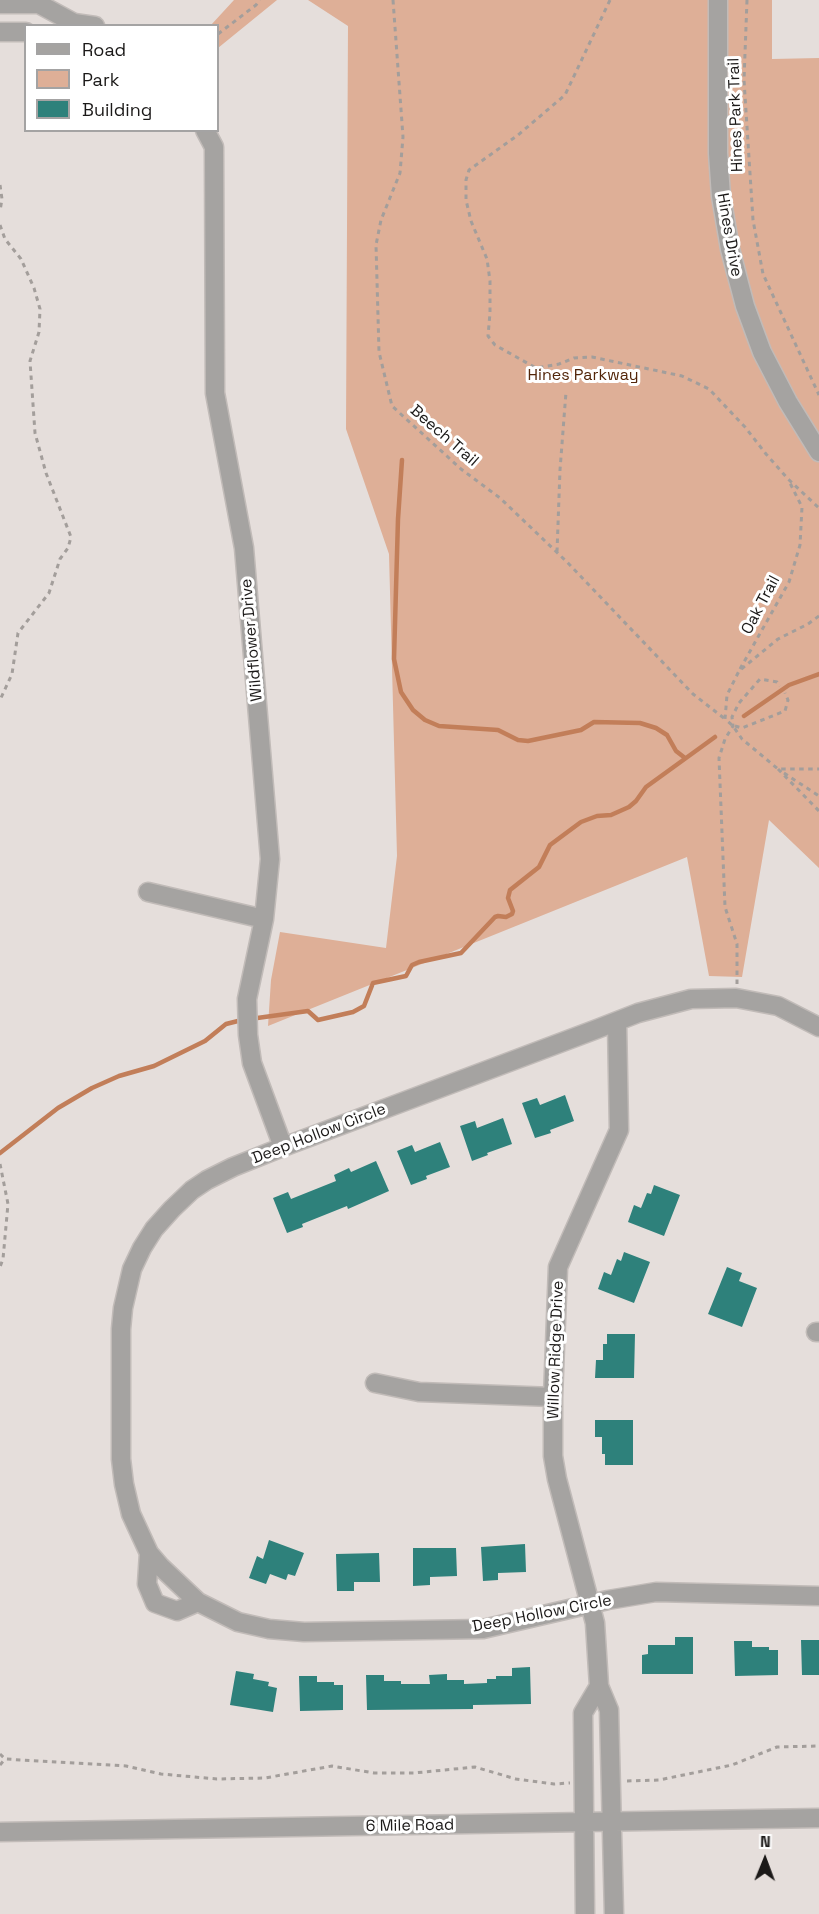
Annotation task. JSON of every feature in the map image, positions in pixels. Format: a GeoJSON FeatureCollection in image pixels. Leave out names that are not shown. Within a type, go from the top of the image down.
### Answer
{"type":"FeatureCollection","features":[{"type":"Feature","properties":{"kind":"street","name":"Hines Drive"},"geometry":{"type":"LineString","coordinates":[[718,0],[718,153],[721,196],[730,249],[745,306],[762,352],[788,402],[819,452]]}},
{"type":"Feature","properties":{"kind":"street"},"geometry":{"type":"LineString","coordinates":[[0,4],[39,4],[68,24]]}},
{"type":"Feature","properties":{"kind":"street"},"geometry":{"type":"LineString","coordinates":[[0,32],[24,32]]}},
{"type":"Feature","properties":{"kind":"street","name":"Wildflower Drive"},"geometry":{"type":"LineString","coordinates":[[206,132],[214,147],[215,393],[244,548],[270,859],[264,920],[247,999],[248,1035],[252,1063],[283,1147]]}},
{"type":"Feature","properties":{"kind":"street"},"geometry":{"type":"LineString","coordinates":[[148,892],[264,920]]}},
{"type":"Feature","properties":{"kind":"street","name":"Deep Hollow Circle"},"geometry":{"type":"LineString","coordinates":[[819,1027],[778,1006],[736,998],[691,999],[617,1022],[220,1172],[192,1190],[172,1209],[154,1229],[142,1248],[132,1269],[123,1308],[122,1329],[122,1471],[131,1514],[150,1553],[172,1579],[198,1602],[238,1622],[270,1629],[304,1632],[483,1629],[590,1604],[656,1592],[819,1596]]}},
{"type":"Feature","properties":{"kind":"street","name":"Willow Ridge Drive"},"geometry":{"type":"LineString","coordinates":[[614,1914],[609,1710],[599,1686],[595,1623],[557,1479],[553,1456],[553,1397],[558,1267],[619,1130],[617,1022]]}},
{"type":"Feature","properties":{"kind":"street"},"geometry":{"type":"LineString","coordinates":[[375,1383],[419,1392],[553,1397]]}},
{"type":"Feature","properties":{"kind":"street"},"geometry":{"type":"LineString","coordinates":[[150,1553],[147,1584],[155,1603],[177,1611],[198,1602]]}},
{"type":"Feature","properties":{"kind":"street"},"geometry":{"type":"LineString","coordinates":[[585,1914],[583,1713],[599,1686]]}},
{"type":"Feature","properties":{"kind":"street","name":"6 Mile Road"},"geometry":{"type":"LineString","coordinates":[[0,1832],[819,1818]]}},
{"type":"Feature","properties":{"kind":"path"},"geometry":{"type":"LineString","coordinates":[[219,33],[260,0]]}},
{"type":"Feature","properties":{"kind":"path","name":"Beech Trail"},"geometry":{"type":"LineString","coordinates":[[393,0],[403,137],[400,173],[381,220],[376,245],[378,351],[392,406],[461,469],[500,498],[557,552],[693,694],[733,726],[742,739],[778,769]]}},
{"type":"Feature","properties":{"kind":"path"},"geometry":{"type":"LineString","coordinates":[[610,0],[565,95],[518,135],[469,170],[466,180],[466,200],[471,221],[487,259],[490,280],[488,336],[495,345],[536,368],[559,364],[574,358],[592,357],[682,376],[709,389],[788,478],[819,508]]}},
{"type":"Feature","properties":{"kind":"path","name":"Hines Park Trail"},"geometry":{"type":"LineString","coordinates":[[747,0],[744,80],[753,220],[764,274],[819,395]]}},
{"type":"Feature","properties":{"kind":"path"},"geometry":{"type":"LineString","coordinates":[[0,185],[3,199],[0,211]]}},
{"type":"Feature","properties":{"kind":"path"},"geometry":{"type":"LineString","coordinates":[[0,225],[5,239],[21,259],[34,288],[40,309],[39,332],[30,361],[35,433],[46,473],[71,537],[68,548],[60,559],[49,593],[18,633],[12,674],[0,700]]}},
{"type":"Feature","properties":{"kind":"path"},"geometry":{"type":"LineString","coordinates":[[557,552],[566,392]]}},
{"type":"Feature","properties":{"kind":"path","name":"Oak Trail"},"geometry":{"type":"LineString","coordinates":[[725,719],[727,695],[789,582],[800,545],[802,507],[788,478]]}},
{"type":"Feature","properties":{"kind":"path"},"geometry":{"type":"LineString","coordinates":[[739,671],[777,639],[819,616]]}},
{"type":"Feature","properties":{"kind":"path"},"geometry":{"type":"LineString","coordinates":[[736,998],[737,944],[725,907],[719,758],[724,739],[733,726],[732,717],[739,703],[760,680],[777,682],[780,686]]}},
{"type":"Feature","properties":{"kind":"path"},"geometry":{"type":"LineString","coordinates":[[733,726],[742,728],[785,711],[788,700],[784,693]]}},
{"type":"Feature","properties":{"kind":"path"},"geometry":{"type":"LineString","coordinates":[[778,769],[819,769]]}},
{"type":"Feature","properties":{"kind":"path"},"geometry":{"type":"LineString","coordinates":[[778,769],[819,796]]}},
{"type":"Feature","properties":{"kind":"path"},"geometry":{"type":"LineString","coordinates":[[778,769],[819,811]]}},
{"type":"Feature","properties":{"kind":"path"},"geometry":{"type":"LineString","coordinates":[[0,1164],[8,1204],[3,1259],[0,1267]]}},
{"type":"Feature","properties":{"kind":"path"},"geometry":{"type":"LineString","coordinates":[[610,1781],[659,1780],[732,1765],[777,1746],[819,1746]]}},
{"type":"Feature","properties":{"kind":"path"},"geometry":{"type":"LineString","coordinates":[[0,1754],[5,1759],[126,1766],[161,1774],[217,1779],[265,1778],[332,1766],[374,1773],[414,1773],[475,1767],[526,1780],[554,1784],[583,1782]]}},
{"type":"Feature","properties":{"kind":"path"},"geometry":{"type":"LineString","coordinates":[[0,1765],[5,1759]]}},
{"type":"Feature","properties":{"kind":"green space"},"geometry":{"type":"Polygon","coordinates":[[[234,0],[277,0],[219,47],[219,24],[212,24],[234,0]]]}},
{"type":"Feature","properties":{"kind":"green space","name":"Hines Parkway"},"geometry":{"type":"Polygon","coordinates":[[[308,0],[772,0],[772,59],[819,58],[819,868],[769,820],[742,977],[709,976],[687,857],[268,1026],[271,980],[280,932],[386,948],[397,856],[389,554],[346,429],[348,26],[308,0]]]}},
{"type":"Feature","properties":{"kind":"building"},"geometry":{"type":"Polygon","coordinates":[[[565,1095],[574,1121],[550,1130],[551,1133],[535,1138],[522,1103],[537,1098],[540,1105],[565,1095]]]}},
{"type":"Feature","properties":{"kind":"building"},"geometry":{"type":"Polygon","coordinates":[[[503,1118],[512,1144],[472,1161],[460,1126],[475,1121],[477,1128],[503,1118]]]}},
{"type":"Feature","properties":{"kind":"building"},"geometry":{"type":"Polygon","coordinates":[[[440,1142],[450,1167],[426,1176],[427,1179],[411,1185],[397,1151],[412,1145],[415,1152],[440,1142]]]}},
{"type":"Feature","properties":{"kind":"building"},"geometry":{"type":"Polygon","coordinates":[[[376,1161],[389,1191],[348,1209],[347,1206],[302,1224],[303,1227],[287,1233],[273,1198],[288,1192],[291,1199],[336,1181],[334,1175],[349,1168],[351,1172],[376,1161]]]}},
{"type":"Feature","properties":{"kind":"building"},"geometry":{"type":"Polygon","coordinates":[[[654,1185],[680,1195],[664,1236],[628,1222],[634,1205],[641,1208],[647,1193],[651,1194],[654,1185]]]}},
{"type":"Feature","properties":{"kind":"building"},"geometry":{"type":"Polygon","coordinates":[[[624,1252],[650,1262],[634,1303],[598,1289],[604,1272],[611,1275],[617,1259],[621,1261],[624,1252]]]}},
{"type":"Feature","properties":{"kind":"building"},"geometry":{"type":"Polygon","coordinates":[[[727,1267],[742,1273],[739,1281],[757,1288],[742,1327],[708,1314],[727,1267]]]}},
{"type":"Feature","properties":{"kind":"building"},"geometry":{"type":"Polygon","coordinates":[[[607,1334],[635,1334],[634,1378],[595,1378],[596,1360],[603,1360],[603,1344],[607,1344],[607,1334]]]}},
{"type":"Feature","properties":{"kind":"building"},"geometry":{"type":"Polygon","coordinates":[[[595,1420],[633,1420],[633,1465],[605,1465],[605,1454],[602,1454],[602,1437],[595,1437],[595,1420]]]}},
{"type":"Feature","properties":{"kind":"building"},"geometry":{"type":"Polygon","coordinates":[[[269,1540],[304,1553],[295,1576],[288,1574],[286,1580],[270,1574],[266,1584],[249,1578],[257,1556],[263,1559],[269,1540]]]}},
{"type":"Feature","properties":{"kind":"building"},"geometry":{"type":"Polygon","coordinates":[[[525,1544],[526,1572],[498,1573],[498,1580],[483,1581],[481,1547],[525,1544]]]}},
{"type":"Feature","properties":{"kind":"building"},"geometry":{"type":"Polygon","coordinates":[[[413,1548],[456,1548],[457,1576],[430,1577],[430,1585],[413,1586],[413,1548]]]}},
{"type":"Feature","properties":{"kind":"building"},"geometry":{"type":"Polygon","coordinates":[[[379,1553],[380,1582],[354,1582],[354,1591],[337,1591],[336,1554],[379,1553]]]}},
{"type":"Feature","properties":{"kind":"building"},"geometry":{"type":"Polygon","coordinates":[[[675,1637],[693,1637],[693,1674],[642,1674],[642,1655],[648,1654],[648,1645],[675,1645],[675,1637]]]}},
{"type":"Feature","properties":{"kind":"building"},"geometry":{"type":"Polygon","coordinates":[[[801,1640],[819,1640],[819,1675],[802,1675],[801,1640]]]}},
{"type":"Feature","properties":{"kind":"building"},"geometry":{"type":"Polygon","coordinates":[[[734,1641],[752,1641],[752,1647],[769,1647],[769,1650],[778,1650],[778,1675],[735,1676],[734,1641]]]}},
{"type":"Feature","properties":{"kind":"building"},"geometry":{"type":"Polygon","coordinates":[[[530,1667],[531,1704],[473,1705],[473,1709],[367,1710],[366,1675],[384,1675],[384,1681],[401,1681],[401,1684],[430,1684],[429,1675],[447,1674],[447,1680],[464,1680],[464,1684],[487,1683],[487,1679],[496,1679],[496,1676],[512,1676],[512,1668],[530,1667]]]}},
{"type":"Feature","properties":{"kind":"building"},"geometry":{"type":"Polygon","coordinates":[[[236,1671],[254,1674],[253,1679],[269,1682],[268,1686],[277,1688],[273,1712],[230,1705],[236,1671]]]}},
{"type":"Feature","properties":{"kind":"building"},"geometry":{"type":"Polygon","coordinates":[[[299,1676],[317,1676],[317,1682],[334,1682],[334,1685],[343,1685],[343,1710],[300,1711],[299,1676]]]}},
{"type":"Feature","properties":{"kind":"waterway"},"geometry":{"type":"LineString","coordinates":[[402,460],[394,659],[401,692],[413,710],[425,720],[439,726],[498,730],[518,740],[528,741],[581,730],[594,722],[640,723],[656,728],[667,735],[676,751],[685,758]]}},
{"type":"Feature","properties":{"kind":"waterway"},"geometry":{"type":"LineString","coordinates":[[744,716],[789,685],[819,674]]}},
{"type":"Feature","properties":{"kind":"waterway"},"geometry":{"type":"LineString","coordinates":[[250,1019],[308,1011],[318,1020],[353,1012],[364,1006],[373,983],[406,976],[412,965],[419,962],[461,953],[495,917],[506,917],[512,914],[508,898],[510,890],[539,867],[550,845],[581,822],[597,816],[611,815],[629,807],[646,787],[715,737]]}},
{"type":"Feature","properties":{"kind":"waterway"},"geometry":{"type":"LineString","coordinates":[[0,1153],[58,1108],[92,1088],[119,1076],[154,1066],[205,1041],[226,1024],[242,1020]]}}]}
